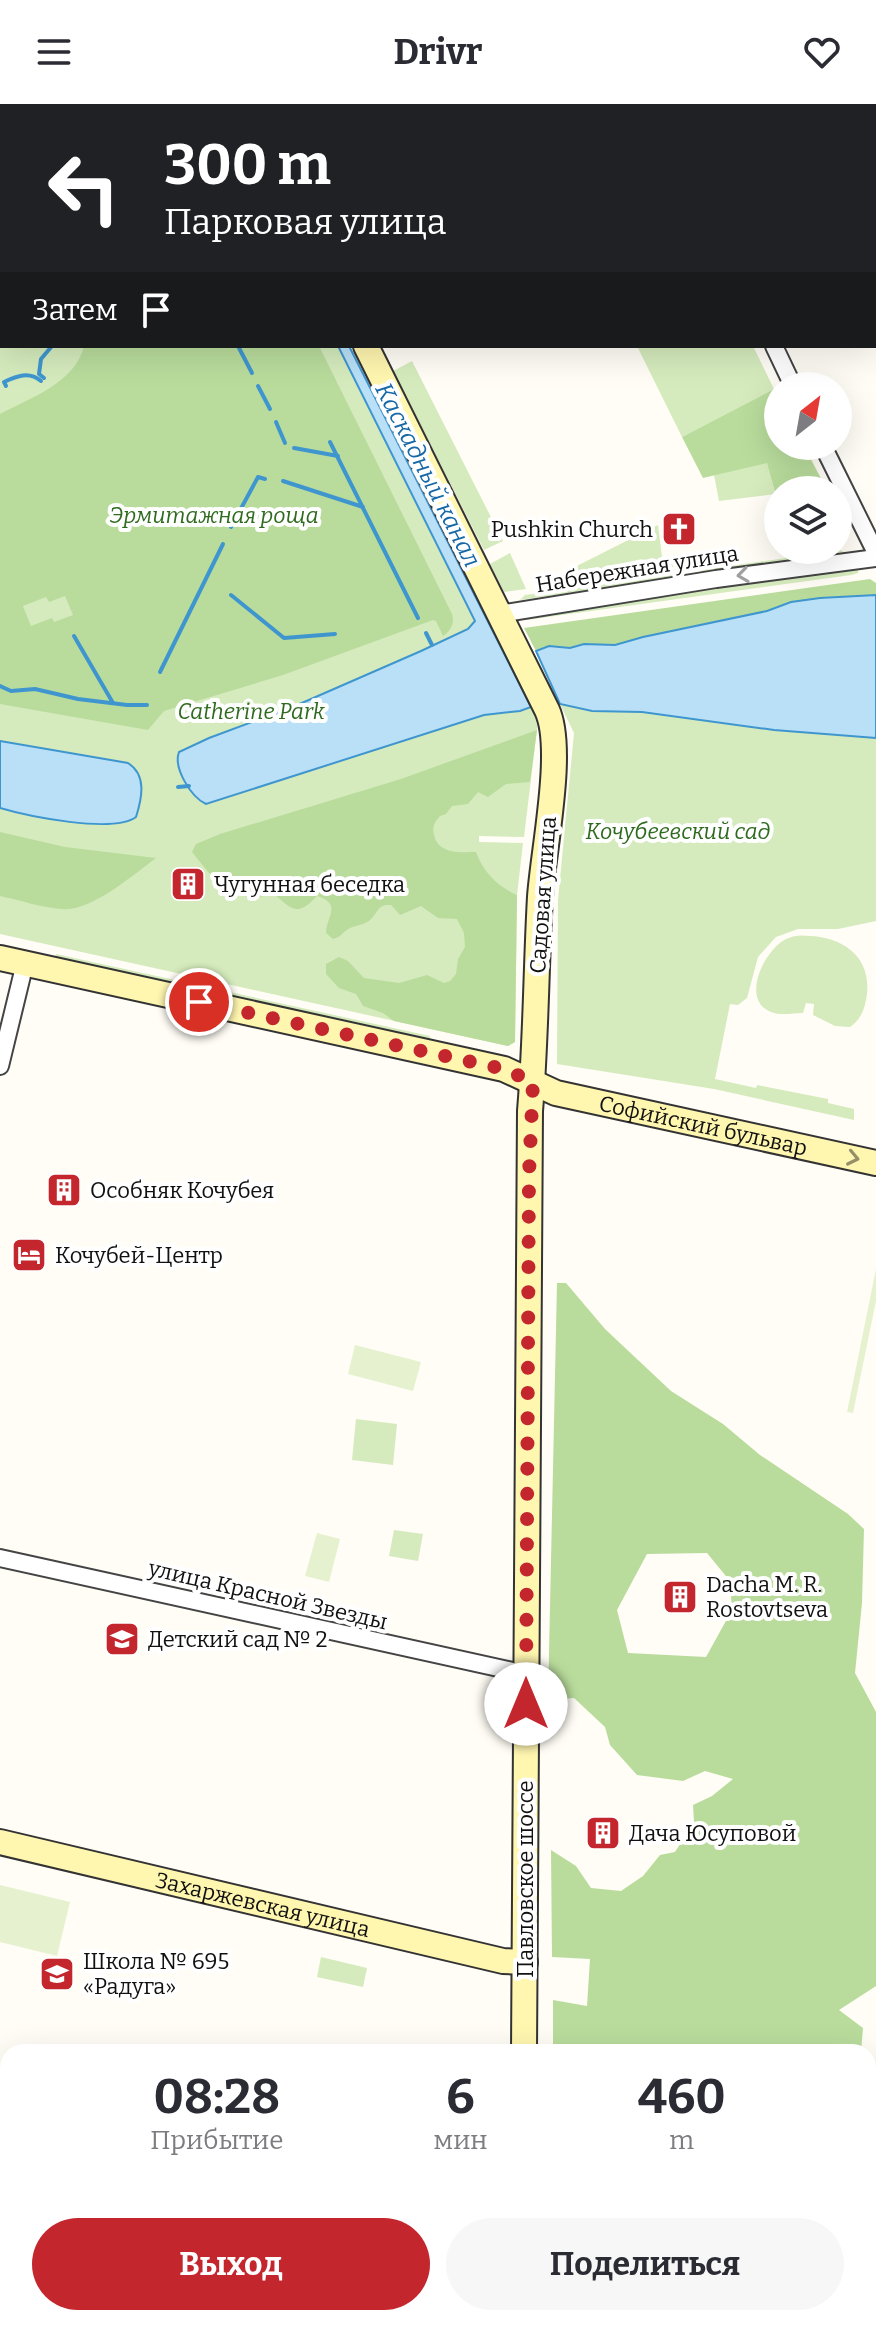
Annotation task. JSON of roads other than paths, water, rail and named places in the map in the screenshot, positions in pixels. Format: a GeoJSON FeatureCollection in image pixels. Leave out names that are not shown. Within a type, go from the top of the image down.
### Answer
{"type":"FeatureCollection","features":[{"type":"Feature","properties":{"kind":"main road"},"geometry":{"type":"LineString","coordinates":[[375,349],[505,624]]}},
{"type":"Feature","properties":{"kind":"main road","name":"Садовая улица"},"geometry":{"type":"LineString","coordinates":[[505,624],[554,731],[540,898],[533,1082]]}},
{"type":"Feature","properties":{"kind":"main road","name":"Софийский бульвар"},"geometry":{"type":"LineString","coordinates":[[0,958],[504,1069],[556,1093],[876,1163]]}},
{"type":"Feature","properties":{"kind":"main road","name":"Павловское шоссе"},"geometry":{"type":"LineString","coordinates":[[524,2044],[529,1175],[533,1082]]}},
{"type":"Feature","properties":{"kind":"main road","name":"Захаржевская улица"},"geometry":{"type":"LineString","coordinates":[[0,1842],[503,1961],[525,1962]]}},
{"type":"Feature","properties":{"kind":"street"},"geometry":{"type":"LineString","coordinates":[[775,348],[786,372]]}},
{"type":"Feature","properties":{"kind":"street"},"geometry":{"type":"LineString","coordinates":[[830,460],[876,556]]}},
{"type":"Feature","properties":{"kind":"street","name":"Набережная улица"},"geometry":{"type":"LineString","coordinates":[[505,624],[700,581],[876,556]]}},
{"type":"Feature","properties":{"kind":"street"},"geometry":{"type":"LineString","coordinates":[[0,1066],[25,963]]}},
{"type":"Feature","properties":{"kind":"street","name":"улица Красной Звезды"},"geometry":{"type":"LineString","coordinates":[[0,1558],[526,1674]]}},
{"type":"Feature","properties":{"kind":"water"},"geometry":{"type":"Polygon","coordinates":[[[339,348],[350,348],[531,707],[484,715],[206,804],[195,795],[181,774],[179,752],[421,651],[468,629],[475,621],[339,348]]]}},
{"type":"Feature","properties":{"kind":"water"},"geometry":{"type":"Polygon","coordinates":[[[876,595],[876,738],[774,730],[642,712],[592,711],[560,704],[536,651],[549,646],[615,645],[767,611],[791,602],[876,595]]]}},
{"type":"Feature","properties":{"kind":"water"},"geometry":{"type":"Polygon","coordinates":[[[0,741],[128,763],[140,780],[141,795],[136,817],[125,822],[90,824],[0,808],[0,741]]]}},
{"type":"Feature","properties":{"kind":"waterway"},"geometry":{"type":"LineString","coordinates":[[44,378],[39,374],[41,359],[50,348]]}},
{"type":"Feature","properties":{"kind":"waterway"},"geometry":{"type":"LineString","coordinates":[[239,348],[252,373]]}},
{"type":"Feature","properties":{"kind":"waterway"},"geometry":{"type":"LineString","coordinates":[[6,386],[4,382],[23,376],[32,376],[41,381]]}},
{"type":"Feature","properties":{"kind":"waterway"},"geometry":{"type":"LineString","coordinates":[[258,386],[270,409]]}},
{"type":"Feature","properties":{"kind":"waterway"},"geometry":{"type":"LineString","coordinates":[[276,422],[285,443]]}},
{"type":"Feature","properties":{"kind":"waterway"},"geometry":{"type":"LineString","coordinates":[[330,442],[418,618]]}},
{"type":"Feature","properties":{"kind":"waterway"},"geometry":{"type":"LineString","coordinates":[[294,448],[338,456]]}},
{"type":"Feature","properties":{"kind":"waterway"},"geometry":{"type":"LineString","coordinates":[[231,527],[258,477],[265,479]]}},
{"type":"Feature","properties":{"kind":"waterway"},"geometry":{"type":"LineString","coordinates":[[283,481],[363,507]]}},
{"type":"Feature","properties":{"kind":"waterway"},"geometry":{"type":"LineString","coordinates":[[160,672],[223,544]]}},
{"type":"Feature","properties":{"kind":"waterway"},"geometry":{"type":"LineString","coordinates":[[231,595],[284,638],[335,634]]}},
{"type":"Feature","properties":{"kind":"waterway"},"geometry":{"type":"LineString","coordinates":[[426,633],[432,645]]}},
{"type":"Feature","properties":{"kind":"waterway"},"geometry":{"type":"LineString","coordinates":[[74,636],[113,703]]}},
{"type":"Feature","properties":{"kind":"waterway"},"geometry":{"type":"LineString","coordinates":[[0,686],[11,691],[35,689],[78,699],[147,705]]}},
{"type":"Feature","properties":{"kind":"waterway"},"geometry":{"type":"LineString","coordinates":[[178,787],[189,786]]}},
{"type":"Feature","properties":{"kind":"place","name":"Pushkin Church"},"geometry":{"type":"Point","coordinates":[679,529]}},
{"type":"Feature","properties":{"kind":"place","name":"Чугунная беседка"},"geometry":{"type":"Point","coordinates":[188,884]}},
{"type":"Feature","properties":{"kind":"place","name":"Особняк Кочубея"},"geometry":{"type":"Point","coordinates":[64,1190]}},
{"type":"Feature","properties":{"kind":"place","name":"Кочубей-Центр"},"geometry":{"type":"Point","coordinates":[29,1255]}},
{"type":"Feature","properties":{"kind":"place","name":"Dacha M. R. Rostovtseva"},"geometry":{"type":"Point","coordinates":[680,1597]}},
{"type":"Feature","properties":{"kind":"place","name":"Детский сад № 2"},"geometry":{"type":"Point","coordinates":[122,1639]}},
{"type":"Feature","properties":{"kind":"place","name":"Дача Юсуповой"},"geometry":{"type":"Point","coordinates":[603,1833]}},
{"type":"Feature","properties":{"kind":"place","name":"Школа № 695 «Радуга»"},"geometry":{"type":"Point","coordinates":[57,1974]}},
{"type":"Feature","properties":{"kind":"water label","name":"Каскадный канал"},"geometry":{"type":"Point","coordinates":[428,475]}},
{"type":"Feature","properties":{"kind":"park label","name":"Эрмитажная роща"},"geometry":{"type":"Point","coordinates":[214,515]}},
{"type":"Feature","properties":{"kind":"park label","name":"Catherine Park"},"geometry":{"type":"Point","coordinates":[251,711]}},
{"type":"Feature","properties":{"kind":"park label","name":"Кочубеевский сад"},"geometry":{"type":"Point","coordinates":[678,831]}}]}
